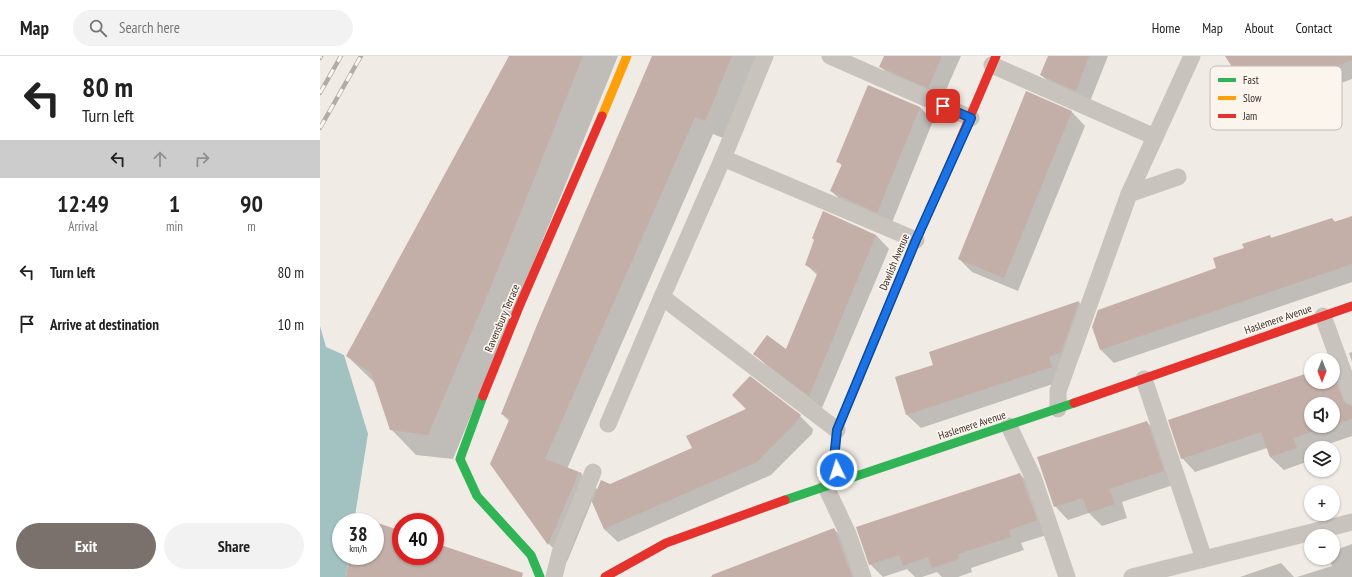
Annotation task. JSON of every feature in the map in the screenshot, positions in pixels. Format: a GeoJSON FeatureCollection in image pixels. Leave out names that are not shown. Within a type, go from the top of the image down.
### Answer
{"type":"FeatureCollection","features":[{"type":"Feature","properties":{"kind":"street","name":"Ravensbury Terrace"},"geometry":{"type":"LineString","coordinates":[[540,577],[531,555],[477,496],[460,459],[480,403],[520,304],[588,151],[627,56]]}},
{"type":"Feature","properties":{"kind":"street","name":"Dawlish Avenue"},"geometry":{"type":"LineString","coordinates":[[833,484],[837,430],[916,240],[971,118],[994,60]]}},
{"type":"Feature","properties":{"kind":"street","name":"Haslemere Avenue"},"geometry":{"type":"LineString","coordinates":[[604,577],[666,543],[833,484],[1009,426],[1352,306]]}},
{"type":"Feature","properties":{"kind":"lane"},"geometry":{"type":"LineString","coordinates":[[608,424],[723,158],[765,56]]}},
{"type":"Feature","properties":{"kind":"lane"},"geometry":{"type":"LineString","coordinates":[[830,56],[971,118]]}},
{"type":"Feature","properties":{"kind":"lane"},"geometry":{"type":"LineString","coordinates":[[1058,409],[1058,391],[1129,194],[1192,56]]}},
{"type":"Feature","properties":{"kind":"lane"},"geometry":{"type":"LineString","coordinates":[[994,60],[1155,137]]}},
{"type":"Feature","properties":{"kind":"lane"},"geometry":{"type":"LineString","coordinates":[[723,158],[916,240]]}},
{"type":"Feature","properties":{"kind":"lane"},"geometry":{"type":"LineString","coordinates":[[1129,194],[1178,177]]}},
{"type":"Feature","properties":{"kind":"lane"},"geometry":{"type":"LineString","coordinates":[[662,297],[837,430]]}},
{"type":"Feature","properties":{"kind":"lane"},"geometry":{"type":"LineString","coordinates":[[1323,316],[1352,396]]}},
{"type":"Feature","properties":{"kind":"lane"},"geometry":{"type":"LineString","coordinates":[[1144,379],[1204,559]]}},
{"type":"Feature","properties":{"kind":"lane"},"geometry":{"type":"LineString","coordinates":[[1009,426],[1034,477],[1066,577]]}},
{"type":"Feature","properties":{"kind":"lane"},"geometry":{"type":"LineString","coordinates":[[554,577],[560,553],[593,472]]}},
{"type":"Feature","properties":{"kind":"lane"},"geometry":{"type":"LineString","coordinates":[[833,484],[863,577]]}},
{"type":"Feature","properties":{"kind":"lane"},"geometry":{"type":"LineString","coordinates":[[1132,577],[1352,522]]}},
{"type":"Feature","properties":{"kind":"water"},"geometry":{"type":"Polygon","coordinates":[[[320,326],[326,347],[344,355],[368,434],[355,513],[332,513],[332,565],[348,565],[346,577],[320,577],[320,326]]]}},
{"type":"Feature","properties":{"kind":"building"},"geometry":{"type":"Polygon","coordinates":[[[509,56],[583,56],[494,279],[428,435],[390,430],[371,373],[346,356],[509,56]]]}},
{"type":"Feature","properties":{"kind":"building"},"geometry":{"type":"Polygon","coordinates":[[[652,56],[732,56],[705,121],[695,117],[545,459],[582,473],[580,476],[579,472],[548,545],[490,464],[510,418],[501,414],[539,320],[652,56]]]}},
{"type":"Feature","properties":{"kind":"building"},"geometry":{"type":"Polygon","coordinates":[[[884,56],[942,56],[928,88],[879,67],[884,56]]]}},
{"type":"Feature","properties":{"kind":"building"},"geometry":{"type":"Polygon","coordinates":[[[1048,56],[1089,56],[1076,91],[1040,75],[1048,56]]]}},
{"type":"Feature","properties":{"kind":"building"},"geometry":{"type":"Polygon","coordinates":[[[1225,56],[1352,56],[1352,60],[1337,66],[1231,66],[1225,56]]]}},
{"type":"Feature","properties":{"kind":"building"},"geometry":{"type":"Polygon","coordinates":[[[868,85],[920,107],[877,213],[830,191],[842,164],[836,162],[868,85]]]}},
{"type":"Feature","properties":{"kind":"building"},"geometry":{"type":"Polygon","coordinates":[[[1026,91],[1072,111],[1004,278],[958,259],[1026,91]]]}},
{"type":"Feature","properties":{"kind":"building"},"geometry":{"type":"Polygon","coordinates":[[[823,211],[876,235],[809,396],[753,354],[767,335],[786,349],[818,272],[805,265],[814,240],[812,238],[823,211]]]}},
{"type":"Feature","properties":{"kind":"building"},"geometry":{"type":"Polygon","coordinates":[[[1352,216],[1352,264],[1100,350],[1092,327],[1098,310],[1216,268],[1213,258],[1244,248],[1242,244],[1270,235],[1271,238],[1332,218],[1335,222],[1352,216]]]}},
{"type":"Feature","properties":{"kind":"building"},"geometry":{"type":"Polygon","coordinates":[[[1079,301],[1061,352],[1049,357],[1052,367],[906,415],[895,377],[933,365],[929,352],[1079,301]]]}},
{"type":"Feature","properties":{"kind":"building"},"geometry":{"type":"Polygon","coordinates":[[[1304,374],[1304,389],[1339,389],[1346,404],[1352,406],[1352,419],[1340,423],[1340,397],[1304,397],[1304,433],[1308,433],[1293,438],[1297,448],[1270,457],[1261,432],[1181,459],[1168,420],[1304,374]]]}},
{"type":"Feature","properties":{"kind":"building"},"geometry":{"type":"Polygon","coordinates":[[[750,376],[801,415],[798,420],[757,462],[604,529],[592,502],[601,480],[610,484],[692,448],[686,436],[746,409],[732,395],[750,376]]]}},
{"type":"Feature","properties":{"kind":"building"},"geometry":{"type":"Polygon","coordinates":[[[1147,421],[1164,471],[1109,489],[1115,504],[1088,513],[1083,498],[1054,507],[1037,457],[1147,421]]]}},
{"type":"Feature","properties":{"kind":"building"},"geometry":{"type":"Polygon","coordinates":[[[1020,473],[1037,520],[1009,530],[1011,537],[958,554],[959,559],[932,568],[928,557],[903,566],[899,555],[869,565],[856,527],[1020,473]]]}},
{"type":"Feature","properties":{"kind":"building"},"geometry":{"type":"Polygon","coordinates":[[[384,525],[392,528],[392,565],[444,565],[444,546],[523,573],[522,577],[346,577],[348,565],[384,565],[384,525]]]}},
{"type":"Feature","properties":{"kind":"building"},"geometry":{"type":"Polygon","coordinates":[[[834,528],[852,577],[712,577],[712,575],[834,528]]]}},
{"type":"Feature","properties":{"kind":"railway"},"geometry":{"type":"LineString","coordinates":[[320,93],[341,56]]}},
{"type":"Feature","properties":{"kind":"railway"},"geometry":{"type":"LineString","coordinates":[[320,128],[361,56]]}},
{"type":"Feature","properties":{"kind":"traffic: fast"},"geometry":{"type":"LineString","coordinates":[[483,396],[460,459],[477,496],[531,555],[540,577]]}},
{"type":"Feature","properties":{"kind":"traffic: fast"},"geometry":{"type":"LineString","coordinates":[[785,500],[1074,403]]}},
{"type":"Feature","properties":{"kind":"traffic: slow"},"geometry":{"type":"LineString","coordinates":[[602,116],[627,56]]}},
{"type":"Feature","properties":{"kind":"traffic: slow"},"geometry":{"type":"LineString","coordinates":[[839,481],[834,459],[837,430],[916,240],[952,159]]}},
{"type":"Feature","properties":{"kind":"traffic: jam"},"geometry":{"type":"LineString","coordinates":[[952,159],[996,56]]}},
{"type":"Feature","properties":{"kind":"traffic: jam"},"geometry":{"type":"LineString","coordinates":[[483,396],[519,307],[602,116]]}},
{"type":"Feature","properties":{"kind":"traffic: jam"},"geometry":{"type":"LineString","coordinates":[[1074,403],[1352,306]]}},
{"type":"Feature","properties":{"kind":"traffic: jam"},"geometry":{"type":"LineString","coordinates":[[605,577],[666,543],[785,500]]}},
{"type":"Feature","properties":{"kind":"route"},"geometry":{"type":"LineString","coordinates":[[837,470],[834,459],[837,430],[916,240],[971,118],[943,106]]}}]}
